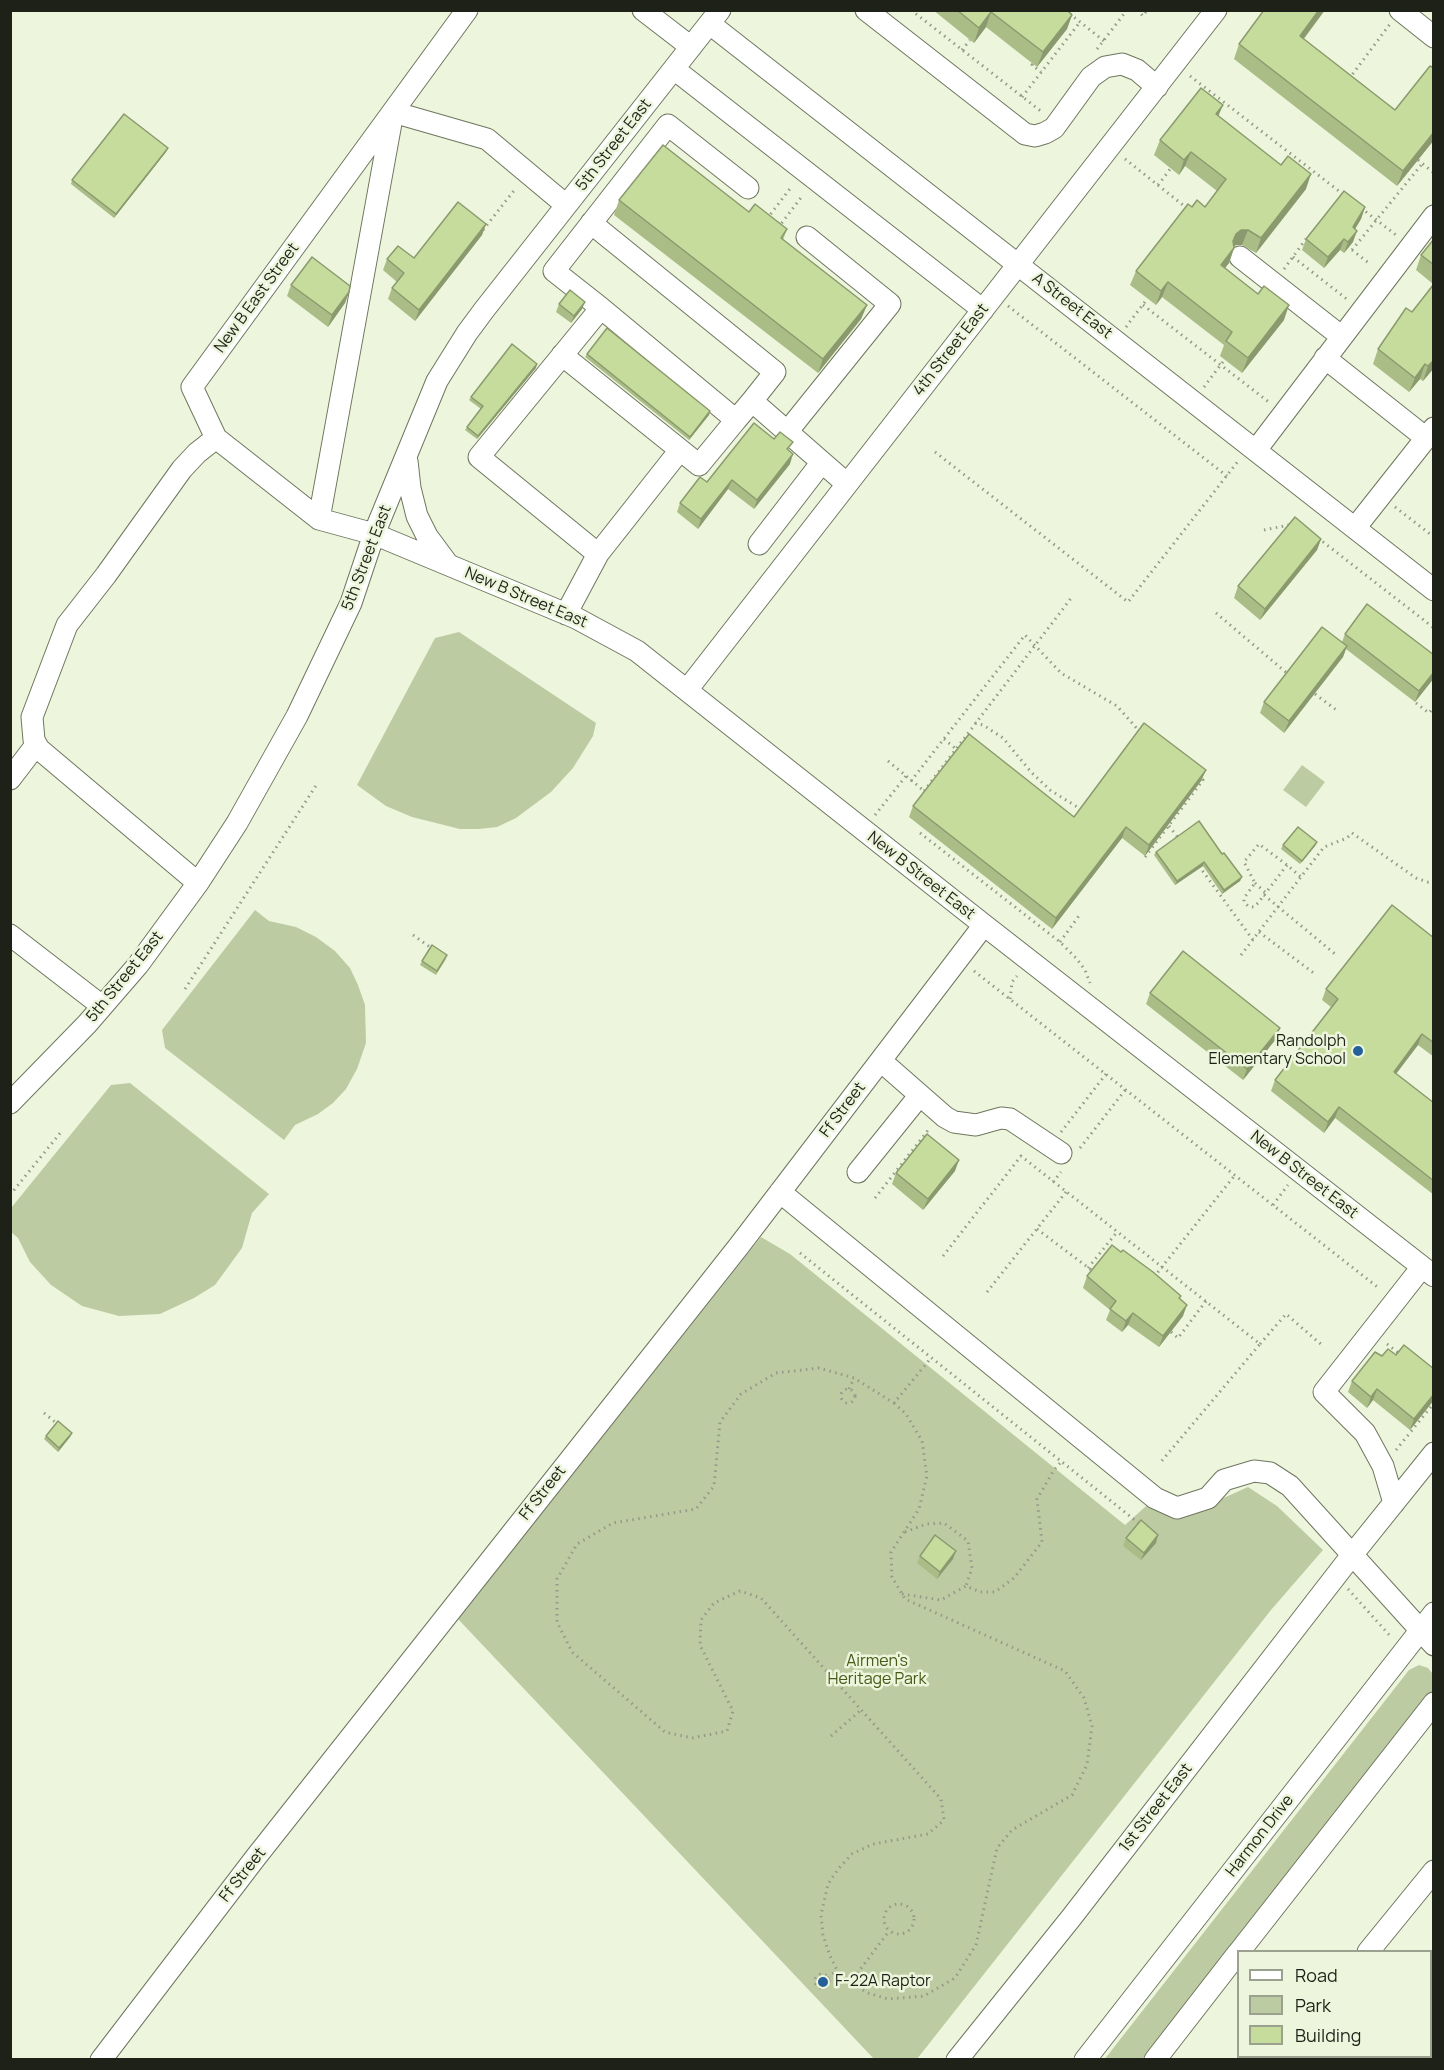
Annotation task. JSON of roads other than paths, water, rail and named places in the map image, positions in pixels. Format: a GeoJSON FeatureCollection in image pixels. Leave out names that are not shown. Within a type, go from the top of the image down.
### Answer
{"type":"FeatureCollection","features":[{"type":"Feature","properties":{"kind":"street","name":"New B East Street"},"geometry":{"type":"LineString","coordinates":[[374,534],[319,519],[216,438],[192,387],[467,10]]}},
{"type":"Feature","properties":{"kind":"street"},"geometry":{"type":"LineString","coordinates":[[643,10],[691,47]]}},
{"type":"Feature","properties":{"kind":"street"},"geometry":{"type":"LineString","coordinates":[[866,10],[1025,134],[1035,136],[1045,134],[1054,128],[1091,77],[1105,66],[1122,64],[1137,70],[1157,87]]}},
{"type":"Feature","properties":{"kind":"street","name":"4th Street East"},"geometry":{"type":"LineString","coordinates":[[687,690],[1216,10]]}},
{"type":"Feature","properties":{"kind":"street","name":"5th Street East"},"geometry":{"type":"LineString","coordinates":[[10,1103],[138,965],[198,883],[248,805],[297,716],[351,603],[374,534],[437,381],[467,333],[715,17]]}},
{"type":"Feature","properties":{"kind":"street","name":"A Street East"},"geometry":{"type":"LineString","coordinates":[[715,17],[1018,264],[1434,590]]}},
{"type":"Feature","properties":{"kind":"street"},"geometry":{"type":"LineString","coordinates":[[1395,17],[1434,37]]}},
{"type":"Feature","properties":{"kind":"street"},"geometry":{"type":"LineString","coordinates":[[674,69],[810,175],[988,302]]}},
{"type":"Feature","properties":{"kind":"street"},"geometry":{"type":"LineString","coordinates":[[319,519],[393,112],[487,139],[566,205]]}},
{"type":"Feature","properties":{"kind":"street"},"geometry":{"type":"LineString","coordinates":[[736,420],[554,271],[668,125],[748,188]]}},
{"type":"Feature","properties":{"kind":"street"},"geometry":{"type":"LineString","coordinates":[[1253,448],[1283,414],[1434,216]]}},
{"type":"Feature","properties":{"kind":"street"},"geometry":{"type":"LineString","coordinates":[[562,355],[699,465],[775,372],[591,223]]}},
{"type":"Feature","properties":{"kind":"street"},"geometry":{"type":"LineString","coordinates":[[787,432],[890,304],[807,237]]}},
{"type":"Feature","properties":{"kind":"street"},"geometry":{"type":"LineString","coordinates":[[1240,257],[1342,337]]}},
{"type":"Feature","properties":{"kind":"street"},"geometry":{"type":"LineString","coordinates":[[598,554],[479,457],[601,308]]}},
{"type":"Feature","properties":{"kind":"street"},"geometry":{"type":"LineString","coordinates":[[1325,358],[1430,433],[1355,528]]}},
{"type":"Feature","properties":{"kind":"street"},"geometry":{"type":"LineString","coordinates":[[752,401],[847,484]]}},
{"type":"Feature","properties":{"kind":"street"},"geometry":{"type":"LineString","coordinates":[[198,883],[46,756],[36,745],[32,730],[32,717],[67,625],[182,469],[216,438]]}},
{"type":"Feature","properties":{"kind":"street"},"geometry":{"type":"LineString","coordinates":[[566,614],[598,554],[680,450]]}},
{"type":"Feature","properties":{"kind":"street"},"geometry":{"type":"LineString","coordinates":[[406,456],[410,488],[417,516],[427,537],[450,566]]}},
{"type":"Feature","properties":{"kind":"street"},"geometry":{"type":"LineString","coordinates":[[759,544],[822,462]]}},
{"type":"Feature","properties":{"kind":"street","name":"New B Street East"},"geometry":{"type":"LineString","coordinates":[[374,534],[566,614],[637,651],[1428,1272]]}},
{"type":"Feature","properties":{"kind":"street"},"geometry":{"type":"LineString","coordinates":[[10,779],[36,745]]}},
{"type":"Feature","properties":{"kind":"street","name":"Ff Street"},"geometry":{"type":"LineString","coordinates":[[102,2060],[256,1857],[780,1192],[984,925]]}},
{"type":"Feature","properties":{"kind":"street"},"geometry":{"type":"LineString","coordinates":[[10,935],[102,1006]]}},
{"type":"Feature","properties":{"kind":"street"},"geometry":{"type":"LineString","coordinates":[[881,1060],[954,1122],[976,1125],[1001,1118],[1010,1119],[1063,1154]]}},
{"type":"Feature","properties":{"kind":"street"},"geometry":{"type":"LineString","coordinates":[[858,1172],[920,1095]]}},
{"type":"Feature","properties":{"kind":"street"},"geometry":{"type":"LineString","coordinates":[[780,1192],[1155,1498],[1177,1508],[1208,1498],[1224,1480],[1254,1471],[1270,1473],[1290,1486],[1427,1638]]}},
{"type":"Feature","properties":{"kind":"street"},"geometry":{"type":"LineString","coordinates":[[1394,1503],[1383,1466],[1365,1433],[1323,1392],[1395,1301],[1428,1272]]}},
{"type":"Feature","properties":{"kind":"street","name":"1st Street East"},"geometry":{"type":"LineString","coordinates":[[957,2060],[1071,1918],[1337,1574],[1434,1454]]}},
{"type":"Feature","properties":{"kind":"street","name":"Harmon Drive"},"geometry":{"type":"LineString","coordinates":[[1086,2060],[1427,1638],[1434,1613]]}},
{"type":"Feature","properties":{"kind":"street"},"geometry":{"type":"LineString","coordinates":[[1241,1950],[1434,1703]]}},
{"type":"Feature","properties":{"kind":"street"},"geometry":{"type":"LineString","coordinates":[[1370,1950],[1434,1871]]}},
{"type":"Feature","properties":{"kind":"street"},"geometry":{"type":"LineString","coordinates":[[1155,2060],[1237,1955]]}},
{"type":"Feature","properties":{"kind":"place","name":"Randolph Elementary School"},"geometry":{"type":"Point","coordinates":[1358,1051]}},
{"type":"Feature","properties":{"kind":"place","name":"F-22A Raptor"},"geometry":{"type":"Point","coordinates":[823,1982]}},
{"type":"Feature","properties":{"kind":"park label","name":"Airmen's Heritage Park"},"geometry":{"type":"Point","coordinates":[877,1671]}}]}
